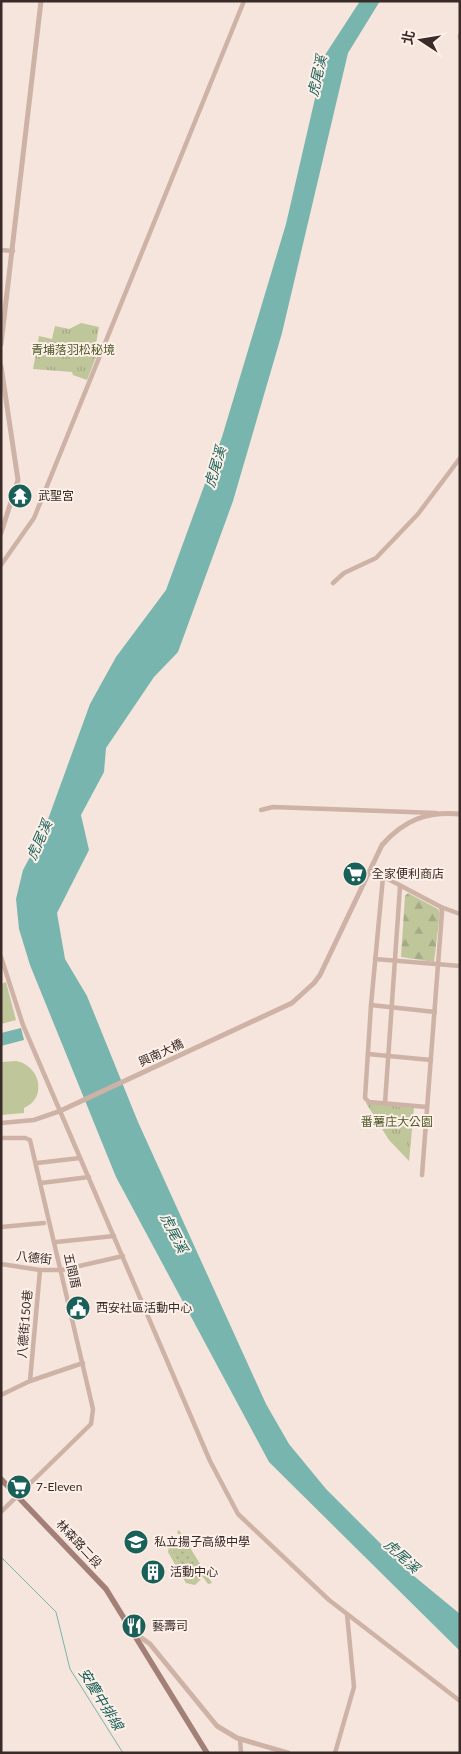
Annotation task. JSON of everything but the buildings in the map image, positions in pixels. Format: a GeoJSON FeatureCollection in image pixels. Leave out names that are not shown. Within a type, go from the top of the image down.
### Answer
{"type":"FeatureCollection","features":[{"type":"Feature","properties":{"kind":"main road","name":"林森路二段"},"geometry":{"type":"LineString","coordinates":[[1,1479],[97,1578],[207,1753]]}},
{"type":"Feature","properties":{"kind":"street"},"geometry":{"type":"LineString","coordinates":[[1,344],[41,1]]}},
{"type":"Feature","properties":{"kind":"street"},"geometry":{"type":"LineString","coordinates":[[1,565],[34,518],[244,1]]}},
{"type":"Feature","properties":{"kind":"street"},"geometry":{"type":"LineString","coordinates":[[1,250],[13,251]]}},
{"type":"Feature","properties":{"kind":"street"},"geometry":{"type":"LineString","coordinates":[[1,287],[8,285]]}},
{"type":"Feature","properties":{"kind":"street"},"geometry":{"type":"LineString","coordinates":[[1,366],[18,480],[1,533]]}},
{"type":"Feature","properties":{"kind":"street"},"geometry":{"type":"LineString","coordinates":[[333,583],[344,573],[376,558],[418,514],[460,458]]}},
{"type":"Feature","properties":{"kind":"street"},"geometry":{"type":"LineString","coordinates":[[261,810],[272,807],[460,814]]}},
{"type":"Feature","properties":{"kind":"street","name":"興南大橋"},"geometry":{"type":"LineString","coordinates":[[60,1111],[292,1003],[314,983],[382,845],[393,833],[423,816],[436,813]]}},
{"type":"Feature","properties":{"kind":"street"},"geometry":{"type":"LineString","coordinates":[[371,870],[400,887],[460,914]]}},
{"type":"Feature","properties":{"kind":"street"},"geometry":{"type":"LineString","coordinates":[[383,877],[365,1098],[369,1102],[427,1107]]}},
{"type":"Feature","properties":{"kind":"street"},"geometry":{"type":"LineString","coordinates":[[385,1103],[400,887]]}},
{"type":"Feature","properties":{"kind":"street"},"geometry":{"type":"LineString","coordinates":[[422,1175],[441,907]]}},
{"type":"Feature","properties":{"kind":"street"},"geometry":{"type":"LineString","coordinates":[[1,957],[24,1025],[88,1177],[210,1461],[238,1514],[263,1539],[347,1614],[460,1701]]}},
{"type":"Feature","properties":{"kind":"street"},"geometry":{"type":"LineString","coordinates":[[376,959],[460,966]]}},
{"type":"Feature","properties":{"kind":"street"},"geometry":{"type":"LineString","coordinates":[[371,1006],[435,1012]]}},
{"type":"Feature","properties":{"kind":"street"},"geometry":{"type":"LineString","coordinates":[[368,1054],[431,1060]]}},
{"type":"Feature","properties":{"kind":"street"},"geometry":{"type":"LineString","coordinates":[[1,1123],[34,1120],[60,1111]]}},
{"type":"Feature","properties":{"kind":"street","name":"五間厝"},"geometry":{"type":"LineString","coordinates":[[1,1138],[26,1138],[30,1140],[42,1182],[93,1403],[91,1424],[1,1512]]}},
{"type":"Feature","properties":{"kind":"street"},"geometry":{"type":"LineString","coordinates":[[37,1162],[80,1158]]}},
{"type":"Feature","properties":{"kind":"street"},"geometry":{"type":"LineString","coordinates":[[42,1182],[88,1177]]}},
{"type":"Feature","properties":{"kind":"street"},"geometry":{"type":"LineString","coordinates":[[1,1226],[44,1223]]}},
{"type":"Feature","properties":{"kind":"street"},"geometry":{"type":"LineString","coordinates":[[56,1242],[114,1236]]}},
{"type":"Feature","properties":{"kind":"street","name":"八德街"},"geometry":{"type":"LineString","coordinates":[[1,1264],[40,1270],[62,1270],[123,1256]]}},
{"type":"Feature","properties":{"kind":"street","name":"八德街150巷"},"geometry":{"type":"LineString","coordinates":[[30,1380],[40,1270]]}},
{"type":"Feature","properties":{"kind":"street"},"geometry":{"type":"LineString","coordinates":[[1,1395],[30,1380],[83,1364]]}},
{"type":"Feature","properties":{"kind":"street"},"geometry":{"type":"LineString","coordinates":[[335,1753],[354,1687],[347,1614]]}},
{"type":"Feature","properties":{"kind":"street"},"geometry":{"type":"LineString","coordinates":[[131,1630],[150,1644],[217,1726],[240,1739],[288,1753]]}},
{"type":"Feature","properties":{"kind":"street"},"geometry":{"type":"LineString","coordinates":[[240,1739],[241,1753]]}},
{"type":"Feature","properties":{"kind":"green space","name":"青埔落羽松秘境"},"geometry":{"type":"Polygon","coordinates":[[[81,323],[99,327],[95,349],[98,352],[87,380],[73,375],[72,372],[33,369],[39,336],[52,339],[55,326],[69,329],[81,323]]]}},
{"type":"Feature","properties":{"kind":"green space"},"geometry":{"type":"Polygon","coordinates":[[[408,893],[438,909],[440,913],[434,962],[401,957],[405,896],[408,893]]]}},
{"type":"Feature","properties":{"kind":"green space"},"geometry":{"type":"Polygon","coordinates":[[[6,982],[16,1020],[1,1024],[1,984],[6,982]]]}},
{"type":"Feature","properties":{"kind":"green space"},"geometry":{"type":"Polygon","coordinates":[[[16,1061],[31,1069],[38,1082],[38,1090],[32,1103],[24,1108],[24,1113],[1,1115],[1,1062],[16,1061]]]}},
{"type":"Feature","properties":{"kind":"green space","name":"番薯庄大公園"},"geometry":{"type":"Polygon","coordinates":[[[366,1103],[414,1108],[409,1161],[389,1140],[366,1103]]]}},
{"type":"Feature","properties":{"kind":"green space"},"geometry":{"type":"Polygon","coordinates":[[[179,1530],[212,1583],[208,1584],[203,1577],[195,1585],[186,1583],[168,1552],[170,1541],[180,1537],[177,1532],[179,1530]],[[177,1541],[172,1544],[173,1553],[182,1570],[194,1581],[198,1579],[199,1570],[182,1543],[177,1541]]]}},
{"type":"Feature","properties":{"kind":"green space"},"geometry":{"type":"Polygon","coordinates":[[[177,1541],[182,1542],[199,1570],[198,1579],[194,1581],[186,1575],[175,1559],[172,1544],[177,1541]]]}},
{"type":"Feature","properties":{"kind":"water","name":"虎尾溪"},"geometry":{"type":"Polygon","coordinates":[[[360,1],[380,1],[348,53],[282,333],[233,501],[178,652],[154,677],[106,748],[104,772],[81,815],[89,850],[57,913],[65,959],[87,996],[138,1122],[266,1404],[289,1444],[326,1489],[409,1572],[460,1614],[460,1651],[269,1462],[116,1177],[30,965],[19,929],[16,899],[23,870],[43,833],[90,704],[116,657],[166,590],[222,437],[286,224],[325,55],[360,1]]]}},
{"type":"Feature","properties":{"kind":"water"},"geometry":{"type":"Polygon","coordinates":[[[21,1028],[24,1040],[1,1046],[1,1033],[21,1028]]]}},
{"type":"Feature","properties":{"kind":"waterway","name":"安慶中排線"},"geometry":{"type":"LineString","coordinates":[[1,1557],[56,1612],[70,1669],[123,1753]]}},
{"type":"Feature","properties":{"kind":"place","name":"武聖宮"},"geometry":{"type":"Point","coordinates":[20,496]}},
{"type":"Feature","properties":{"kind":"place","name":"全家便利商店"},"geometry":{"type":"Point","coordinates":[355,874]}},
{"type":"Feature","properties":{"kind":"place","name":"西安社區活動中心"},"geometry":{"type":"Point","coordinates":[78,1308]}},
{"type":"Feature","properties":{"kind":"place","name":"7-Eleven"},"geometry":{"type":"Point","coordinates":[19,1487]}},
{"type":"Feature","properties":{"kind":"place","name":"私立揚子高級中學"},"geometry":{"type":"Point","coordinates":[136,1542]}},
{"type":"Feature","properties":{"kind":"place","name":"活動中心"},"geometry":{"type":"Point","coordinates":[153,1572]}},
{"type":"Feature","properties":{"kind":"place","name":"藝壽司"},"geometry":{"type":"Point","coordinates":[134,1626]}}]}
